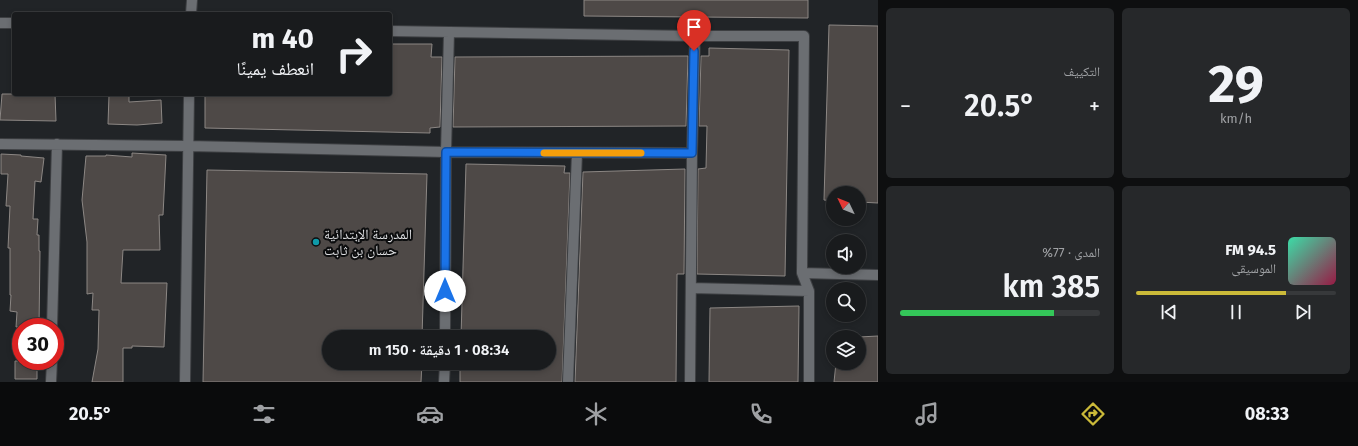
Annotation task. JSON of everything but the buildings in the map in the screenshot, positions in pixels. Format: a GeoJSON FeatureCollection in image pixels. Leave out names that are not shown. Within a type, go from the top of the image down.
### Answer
{"type":"FeatureCollection","features":[{"type":"Feature","properties":{"kind":"street"},"geometry":{"type":"LineString","coordinates":[[191,12],[192,0]]}},
{"type":"Feature","properties":{"kind":"street"},"geometry":{"type":"LineString","coordinates":[[0,23],[12,23]]}},
{"type":"Feature","properties":{"kind":"street"},"geometry":{"type":"LineString","coordinates":[[392,30],[695,36],[804,36],[802,273],[809,291],[809,382]]}},
{"type":"Feature","properties":{"kind":"street"},"geometry":{"type":"LineString","coordinates":[[445,330],[446,152],[449,32]]}},
{"type":"Feature","properties":{"kind":"street"},"geometry":{"type":"LineString","coordinates":[[690,382],[692,153],[695,36]]}},
{"type":"Feature","properties":{"kind":"street"},"geometry":{"type":"LineString","coordinates":[[185,382],[189,96]]}},
{"type":"Feature","properties":{"kind":"street"},"geometry":{"type":"LineString","coordinates":[[0,144],[188,146],[446,152],[692,153]]}},
{"type":"Feature","properties":{"kind":"street"},"geometry":{"type":"LineString","coordinates":[[52,318],[57,144]]}},
{"type":"Feature","properties":{"kind":"street"},"geometry":{"type":"LineString","coordinates":[[568,382],[577,153]]}},
{"type":"Feature","properties":{"kind":"street"},"geometry":{"type":"LineString","coordinates":[[802,273],[878,275]]}},
{"type":"Feature","properties":{"kind":"street"},"geometry":{"type":"LineString","coordinates":[[691,288],[809,291]]}},
{"type":"Feature","properties":{"kind":"street"},"geometry":{"type":"LineString","coordinates":[[51,382],[52,370]]}},
{"type":"Feature","properties":{"kind":"street"},"geometry":{"type":"LineString","coordinates":[[444,382],[445,370]]}},
{"type":"Feature","properties":{"kind":"slow traffic"},"geometry":{"type":"LineString","coordinates":[[544,153],[641,153]]}},
{"type":"Feature","properties":{"kind":"place","name":"المدرسة الإبتدائية حسان بن ثابت"},"geometry":{"type":"Point","coordinates":[316,242]}},
{"type":"Feature","properties":{"kind":"route"},"geometry":{"type":"LineString","coordinates":[[445,291],[446,152],[692,153],[694,51]]}}]}
